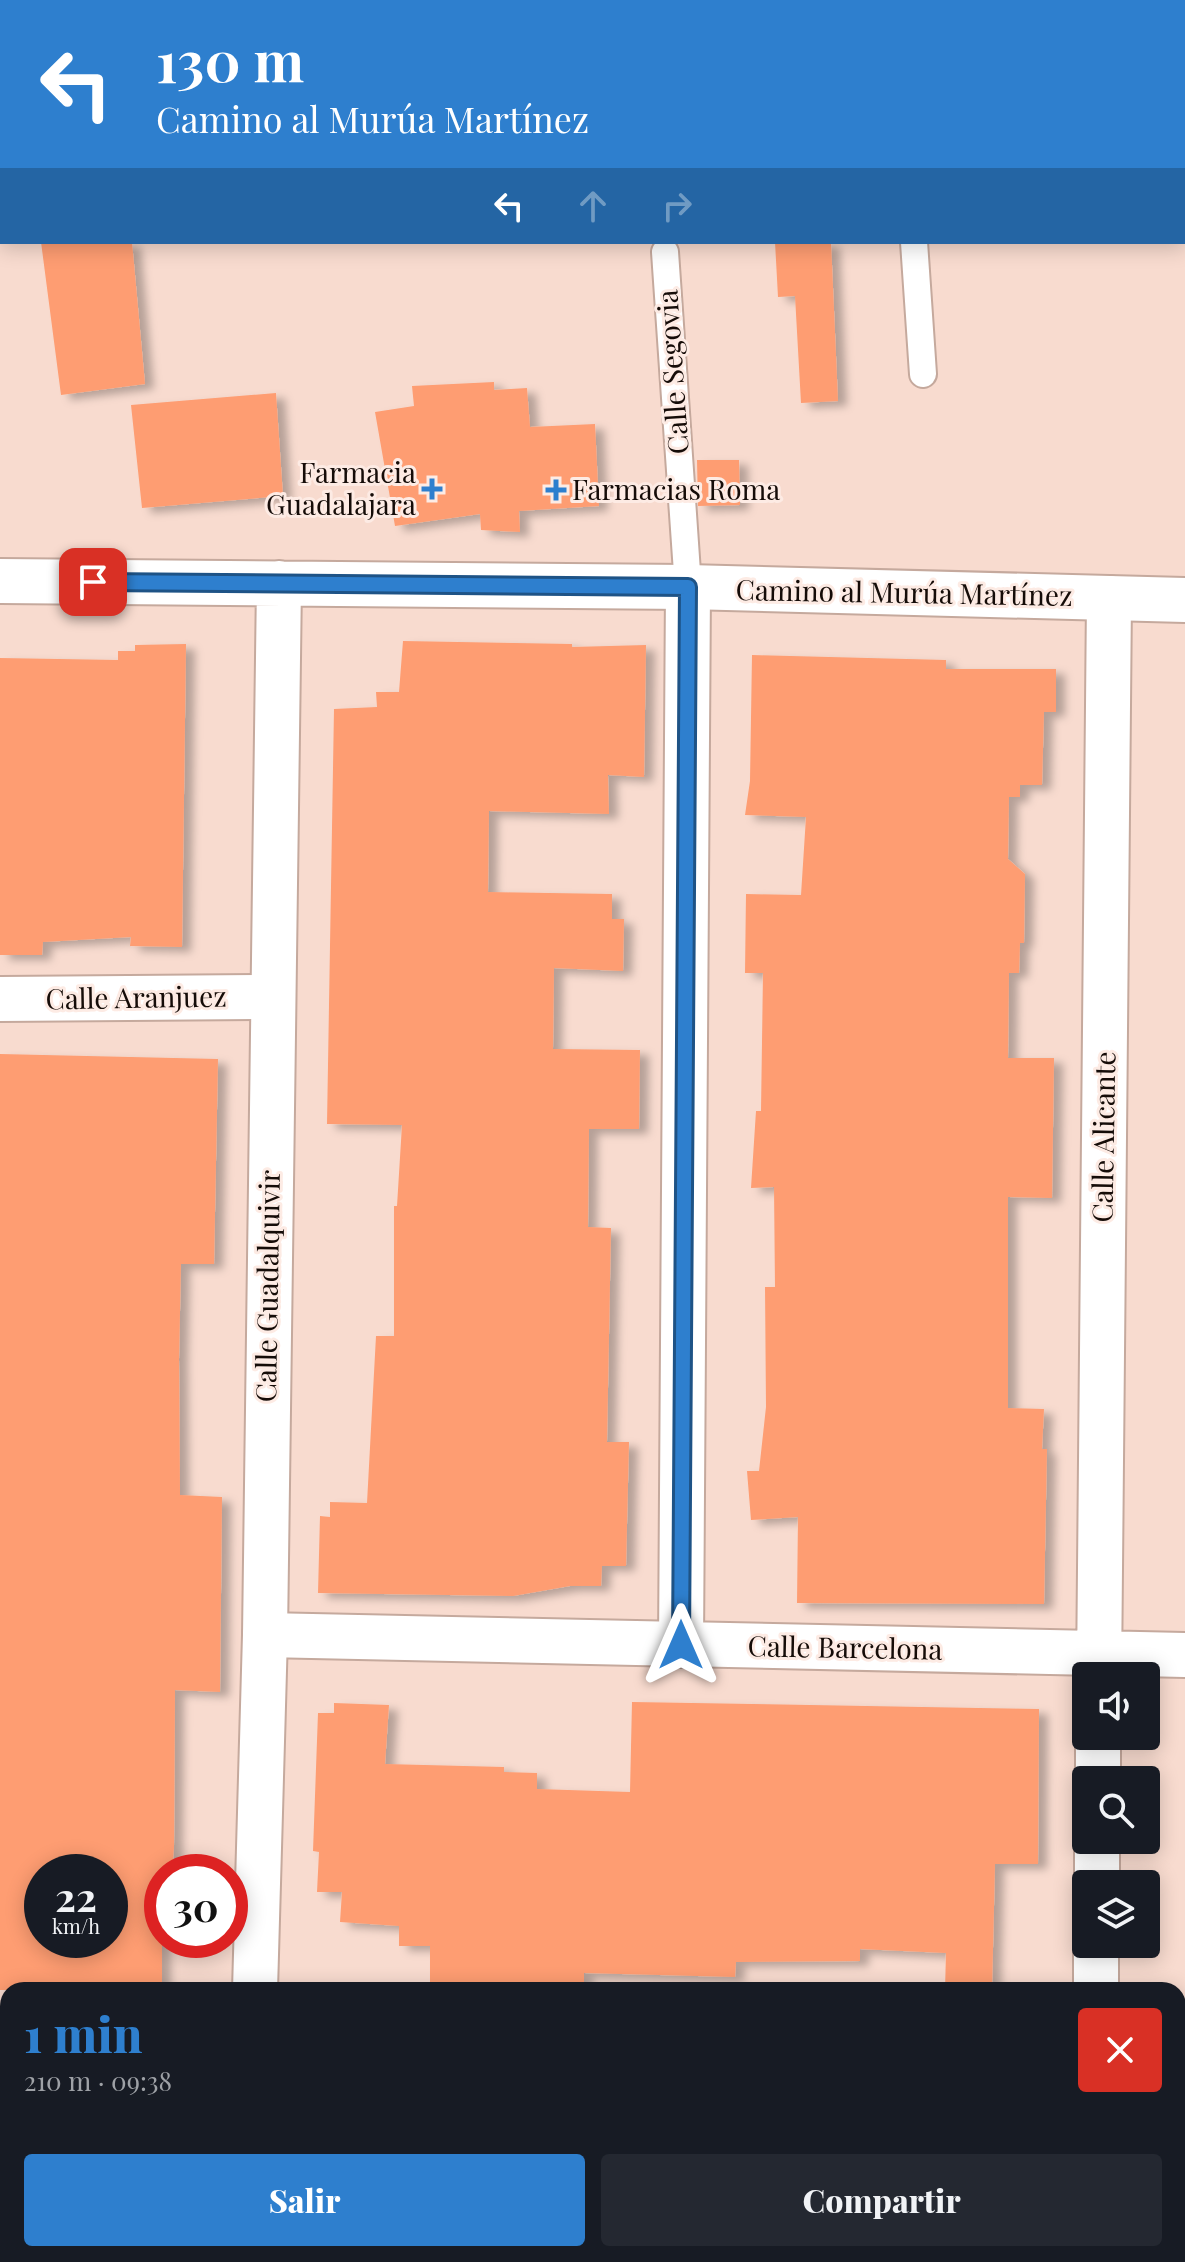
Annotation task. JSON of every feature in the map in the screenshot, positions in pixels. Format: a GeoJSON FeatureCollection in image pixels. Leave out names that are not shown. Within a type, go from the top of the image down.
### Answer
{"type":"FeatureCollection","features":[{"type":"Feature","properties":{"kind":"street","name":"Camino al Murúa Martínez"},"geometry":{"type":"LineString","coordinates":[[0,581],[688,587],[1185,600]]}},
{"type":"Feature","properties":{"kind":"street","name":"Calle Guadalquivir"},"geometry":{"type":"LineString","coordinates":[[255,1982],[265,1635],[271,997],[279,583]]}},
{"type":"Feature","properties":{"kind":"street","name":"Calle Segovia"},"geometry":{"type":"LineString","coordinates":[[681,1645],[688,587]]}},
{"type":"Feature","properties":{"kind":"street","name":"Calle Alicante"},"geometry":{"type":"LineString","coordinates":[[1099,1662],[1109,598]]}},
{"type":"Feature","properties":{"kind":"street","name":"Calle Aranjuez"},"geometry":{"type":"LineString","coordinates":[[0,999],[271,997]]}},
{"type":"Feature","properties":{"kind":"street","name":"Calle Barcelona"},"geometry":{"type":"LineString","coordinates":[[265,1635],[681,1645],[1072,1663]]}},
{"type":"Feature","properties":{"kind":"street","name":"Calle Barcelona"},"geometry":{"type":"LineString","coordinates":[[1118,1662],[1185,1655]]}},
{"type":"Feature","properties":{"kind":"street"},"geometry":{"type":"LineString","coordinates":[[1096,1958],[1096,1982]]}},
{"type":"Feature","properties":{"kind":"lane"},"geometry":{"type":"LineString","coordinates":[[914,244],[923,374]]}},
{"type":"Feature","properties":{"kind":"lane","name":"Calle Segovia"},"geometry":{"type":"LineString","coordinates":[[665,252],[688,587]]}},
{"type":"Feature","properties":{"kind":"building"},"geometry":{"type":"Polygon","coordinates":[[[41,244],[132,244],[145,384],[61,395],[41,244]]]}},
{"type":"Feature","properties":{"kind":"building"},"geometry":{"type":"Polygon","coordinates":[[[775,244],[831,244],[838,401],[801,403],[795,296],[778,297],[775,244]]]}},
{"type":"Feature","properties":{"kind":"building"},"geometry":{"type":"Polygon","coordinates":[[[494,382],[494,390],[527,388],[530,427],[595,424],[599,506],[519,511],[520,532],[481,530],[480,514],[395,526],[375,412],[414,406],[412,386],[494,382]]]}},
{"type":"Feature","properties":{"kind":"building"},"geometry":{"type":"Polygon","coordinates":[[[276,393],[283,496],[142,508],[131,405],[276,393]]]}},
{"type":"Feature","properties":{"kind":"building"},"geometry":{"type":"Polygon","coordinates":[[[697,460],[739,460],[740,505],[698,506],[697,460]]]}},
{"type":"Feature","properties":{"kind":"building"},"geometry":{"type":"Polygon","coordinates":[[[403,641],[572,644],[572,647],[646,645],[644,777],[608,775],[609,814],[489,811],[488,892],[612,894],[612,919],[624,919],[623,971],[554,968],[553,1049],[640,1050],[639,1129],[589,1129],[588,1227],[611,1228],[607,1442],[629,1442],[626,1566],[602,1566],[601,1586],[570,1586],[513,1596],[318,1593],[320,1516],[330,1517],[330,1502],[367,1503],[376,1336],[394,1336],[394,1206],[397,1206],[402,1125],[327,1124],[334,709],[377,707],[376,692],[399,692],[403,641]]]}},
{"type":"Feature","properties":{"kind":"building"},"geometry":{"type":"Polygon","coordinates":[[[186,644],[182,947],[130,946],[131,937],[43,942],[42,955],[0,955],[0,658],[118,660],[118,651],[135,651],[135,645],[186,644]]]}},
{"type":"Feature","properties":{"kind":"building"},"geometry":{"type":"Polygon","coordinates":[[[752,655],[946,660],[946,669],[1056,669],[1056,712],[1044,712],[1042,785],[1020,785],[1020,797],[1009,797],[1008,859],[1025,874],[1024,943],[1020,943],[1019,973],[1009,973],[1008,1058],[1054,1058],[1052,1198],[1008,1197],[1008,1408],[1044,1409],[1042,1449],[1047,1449],[1044,1604],[797,1603],[798,1517],[751,1520],[747,1471],[759,1471],[766,1407],[765,1287],[775,1287],[774,1187],[751,1188],[756,1111],[761,1111],[763,973],[745,973],[746,894],[801,895],[806,817],[745,815],[750,781],[752,655]]]}},
{"type":"Feature","properties":{"kind":"building"},"geometry":{"type":"Polygon","coordinates":[[[0,1054],[218,1059],[214,1264],[181,1264],[179,1359],[180,1495],[222,1497],[220,1692],[175,1690],[173,1854],[144,1854],[144,1958],[162,1958],[162,1982],[0,1982],[0,1054]]]}},
{"type":"Feature","properties":{"kind":"building"},"geometry":{"type":"Polygon","coordinates":[[[632,1702],[1039,1709],[1038,1864],[995,1864],[992,1982],[945,1982],[946,1953],[860,1949],[860,1961],[736,1962],[735,1977],[584,1973],[584,1982],[430,1982],[430,1946],[399,1946],[399,1926],[340,1922],[342,1892],[317,1892],[319,1852],[313,1851],[318,1713],[334,1713],[334,1703],[389,1705],[385,1764],[504,1767],[504,1772],[537,1773],[537,1789],[630,1792],[632,1702]]]}},
{"type":"Feature","properties":{"kind":"place","name":"Farmacia Guadalajara"},"geometry":{"type":"Point","coordinates":[432,489]}},
{"type":"Feature","properties":{"kind":"place","name":"Farmacias Roma"},"geometry":{"type":"Point","coordinates":[556,490]}},
{"type":"Feature","properties":{"kind":"route"},"geometry":{"type":"LineString","coordinates":[[93,582],[688,587],[681,1645]]}}]}
